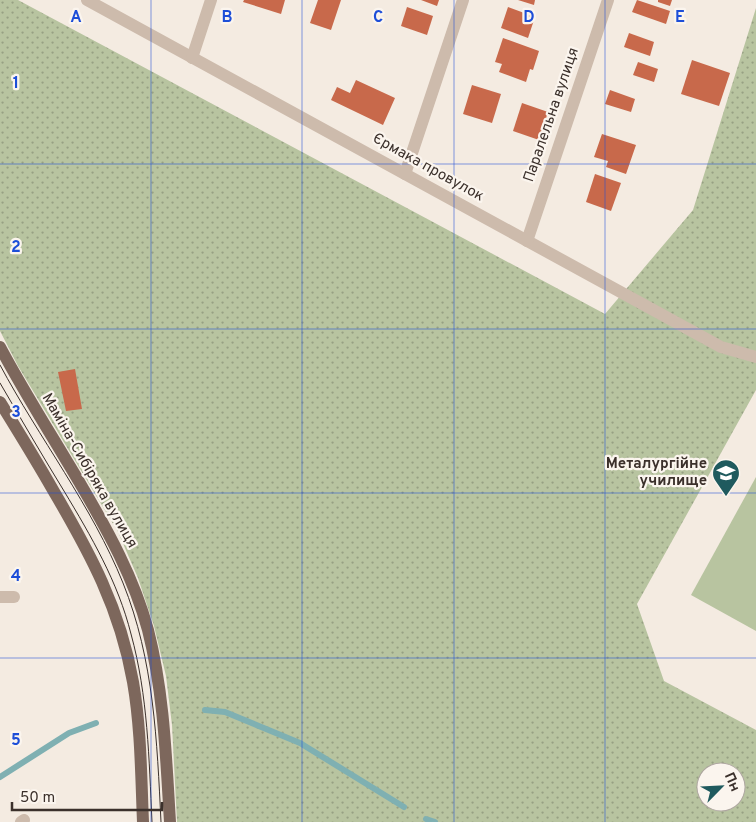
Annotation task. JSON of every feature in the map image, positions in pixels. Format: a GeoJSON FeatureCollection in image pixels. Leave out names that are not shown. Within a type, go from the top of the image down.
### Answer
{"type":"FeatureCollection","features":[{"type":"Feature","properties":{"kind":"main road","name":"Маміна-Сибіряка вулиця"},"geometry":{"type":"LineString","coordinates":[[0,347],[111,536],[131,581],[147,628],[158,677],[164,726],[170,822]]}},
{"type":"Feature","properties":{"kind":"main road"},"geometry":{"type":"LineString","coordinates":[[0,402],[87,547],[107,590],[122,635],[133,682],[139,729],[144,822]]}},
{"type":"Feature","properties":{"kind":"street","name":"Єрмака провулок"},"geometry":{"type":"LineString","coordinates":[[87,0],[722,347],[756,357]]}},
{"type":"Feature","properties":{"kind":"street"},"geometry":{"type":"LineString","coordinates":[[192,58],[211,0]]}},
{"type":"Feature","properties":{"kind":"street"},"geometry":{"type":"LineString","coordinates":[[405,174],[463,0]]}},
{"type":"Feature","properties":{"kind":"street","name":"Паралельна вулиця"},"geometry":{"type":"LineString","coordinates":[[527,241],[608,0]]}},
{"type":"Feature","properties":{"kind":"street"},"geometry":{"type":"LineString","coordinates":[[0,597],[14,597]]}},
{"type":"Feature","properties":{"kind":"green space"},"geometry":{"type":"Polygon","coordinates":[[[0,0],[18,0],[605,314],[693,210],[756,8],[756,390],[637,604],[664,681],[756,730],[756,822],[177,822],[172,725],[166,676],[154,626],[138,578],[118,532],[18,366],[0,331],[0,0]]]}},
{"type":"Feature","properties":{"kind":"green space"},"geometry":{"type":"Polygon","coordinates":[[[756,477],[756,631],[691,595],[756,477]]]}},
{"type":"Feature","properties":{"kind":"building"},"geometry":{"type":"Polygon","coordinates":[[[244,0],[285,0],[281,14],[243,2],[244,0]]]}},
{"type":"Feature","properties":{"kind":"building"},"geometry":{"type":"Polygon","coordinates":[[[318,0],[341,0],[331,30],[310,23],[318,0]]]}},
{"type":"Feature","properties":{"kind":"building"},"geometry":{"type":"Polygon","coordinates":[[[421,0],[439,0],[437,6],[421,0]]]}},
{"type":"Feature","properties":{"kind":"building"},"geometry":{"type":"Polygon","coordinates":[[[518,0],[535,0],[534,5],[518,0]]]}},
{"type":"Feature","properties":{"kind":"building"},"geometry":{"type":"Polygon","coordinates":[[[637,0],[670,11],[666,24],[632,12],[637,0]]]}},
{"type":"Feature","properties":{"kind":"building"},"geometry":{"type":"Polygon","coordinates":[[[658,0],[672,0],[670,6],[658,2],[658,0]]]}},
{"type":"Feature","properties":{"kind":"building"},"geometry":{"type":"Polygon","coordinates":[[[407,7],[433,16],[427,35],[401,26],[407,7]]]}},
{"type":"Feature","properties":{"kind":"building"},"geometry":{"type":"Polygon","coordinates":[[[508,7],[535,17],[528,38],[501,28],[508,7]]]}},
{"type":"Feature","properties":{"kind":"building"},"geometry":{"type":"Polygon","coordinates":[[[629,33],[654,42],[650,56],[624,47],[629,33]]]}},
{"type":"Feature","properties":{"kind":"building"},"geometry":{"type":"Polygon","coordinates":[[[503,38],[539,51],[533,70],[530,69],[526,82],[499,72],[502,64],[495,62],[503,38]]]}},
{"type":"Feature","properties":{"kind":"building"},"geometry":{"type":"Polygon","coordinates":[[[692,60],[730,73],[719,106],[681,94],[692,60]]]}},
{"type":"Feature","properties":{"kind":"building"},"geometry":{"type":"Polygon","coordinates":[[[638,62],[658,69],[654,82],[633,75],[638,62]]]}},
{"type":"Feature","properties":{"kind":"building"},"geometry":{"type":"Polygon","coordinates":[[[356,80],[395,98],[383,125],[331,100],[337,87],[350,93],[356,80]]]}},
{"type":"Feature","properties":{"kind":"building"},"geometry":{"type":"Polygon","coordinates":[[[472,85],[501,94],[492,123],[463,114],[472,85]]]}},
{"type":"Feature","properties":{"kind":"building"},"geometry":{"type":"Polygon","coordinates":[[[610,90],[635,99],[631,112],[605,104],[610,90]]]}},
{"type":"Feature","properties":{"kind":"building"},"geometry":{"type":"Polygon","coordinates":[[[522,103],[548,112],[539,140],[513,131],[522,103]]]}},
{"type":"Feature","properties":{"kind":"building"},"geometry":{"type":"Polygon","coordinates":[[[602,134],[636,145],[626,174],[606,167],[608,161],[594,157],[602,134]]]}},
{"type":"Feature","properties":{"kind":"building"},"geometry":{"type":"Polygon","coordinates":[[[595,174],[621,183],[611,211],[586,202],[595,174]]]}},
{"type":"Feature","properties":{"kind":"building"},"geometry":{"type":"Polygon","coordinates":[[[75,369],[82,409],[66,411],[58,372],[75,369]]]}},
{"type":"Feature","properties":{"kind":"waterway"},"geometry":{"type":"LineString","coordinates":[[205,710],[225,712],[300,743],[404,807]]}},
{"type":"Feature","properties":{"kind":"waterway"},"geometry":{"type":"LineString","coordinates":[[0,777],[69,733],[96,723]]}},
{"type":"Feature","properties":{"kind":"waterway"},"geometry":{"type":"LineString","coordinates":[[426,819],[435,822]]}},
{"type":"Feature","properties":{"kind":"tram line"},"geometry":{"type":"LineString","coordinates":[[0,365],[81,499],[123,583],[133,612],[148,671],[158,761],[161,822]]}},
{"type":"Feature","properties":{"kind":"tram line"},"geometry":{"type":"LineString","coordinates":[[0,383],[94,542],[119,596],[137,657],[141,681],[149,751],[152,822]]}},
{"type":"Feature","properties":{"kind":"place","name":"Металургійне училище"},"geometry":{"type":"Point","coordinates":[726,497]}}]}
